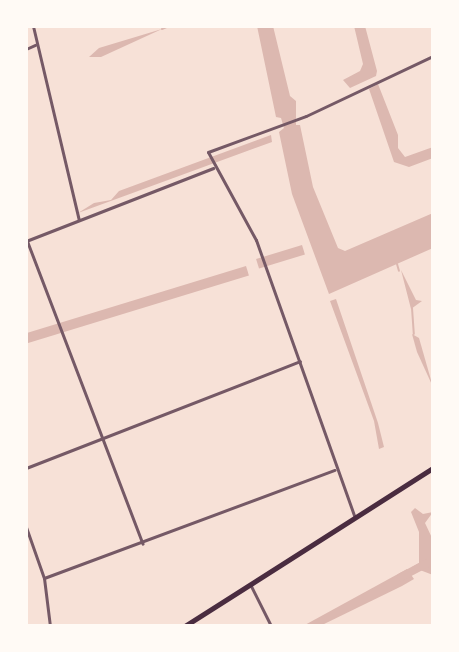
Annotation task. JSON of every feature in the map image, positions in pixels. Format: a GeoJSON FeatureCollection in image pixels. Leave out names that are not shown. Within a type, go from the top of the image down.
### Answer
{"type":"FeatureCollection","features":[{"type":"Feature","properties":{"kind":"main road"},"geometry":{"type":"LineString","coordinates":[[185,626],[433,468]]}},
{"type":"Feature","properties":{"kind":"street"},"geometry":{"type":"LineString","coordinates":[[33,26],[35,46],[79,220]]}},
{"type":"Feature","properties":{"kind":"street"},"geometry":{"type":"LineString","coordinates":[[26,49],[35,46]]}},
{"type":"Feature","properties":{"kind":"street"},"geometry":{"type":"LineString","coordinates":[[355,518],[335,470],[300,361],[259,247],[213,168],[208,152],[306,116],[433,56]]}},
{"type":"Feature","properties":{"kind":"street"},"geometry":{"type":"LineString","coordinates":[[142,544],[26,241],[213,168]]}},
{"type":"Feature","properties":{"kind":"street"},"geometry":{"type":"LineString","coordinates":[[26,468],[300,361]]}},
{"type":"Feature","properties":{"kind":"street"},"geometry":{"type":"LineString","coordinates":[[44,578],[142,544],[335,470]]}},
{"type":"Feature","properties":{"kind":"street"},"geometry":{"type":"LineString","coordinates":[[26,527],[44,578],[50,626]]}},
{"type":"Feature","properties":{"kind":"street"},"geometry":{"type":"LineString","coordinates":[[249,584],[271,626]]}},
{"type":"Feature","properties":{"kind":"shaded area"},"geometry":{"type":"Polygon","coordinates":[[[257,26],[273,26],[290,96],[296,101],[296,125],[300,125],[313,187],[338,248],[345,251],[433,213],[433,248],[329,294],[292,194],[279,132],[284,128],[281,118],[276,117],[257,26]]]}},
{"type":"Feature","properties":{"kind":"shaded area"},"geometry":{"type":"Polygon","coordinates":[[[354,26],[365,26],[377,71],[376,76],[350,88],[343,80],[360,71],[363,64],[354,26]]]}},
{"type":"Feature","properties":{"kind":"shaded area"},"geometry":{"type":"Polygon","coordinates":[[[162,29],[101,57],[89,57],[99,48],[162,29]]]}},
{"type":"Feature","properties":{"kind":"shaded area"},"geometry":{"type":"Polygon","coordinates":[[[378,84],[398,135],[398,148],[405,157],[433,147],[433,158],[409,167],[394,162],[369,89],[378,84]]]}},
{"type":"Feature","properties":{"kind":"shaded area"},"geometry":{"type":"Polygon","coordinates":[[[271,135],[272,142],[78,213],[94,203],[111,200],[119,191],[271,135]]]}},
{"type":"Feature","properties":{"kind":"shaded area"},"geometry":{"type":"Polygon","coordinates":[[[302,245],[305,255],[259,269],[256,259],[302,245]]]}},
{"type":"Feature","properties":{"kind":"shaded area"},"geometry":{"type":"Polygon","coordinates":[[[246,266],[249,276],[26,344],[26,333],[246,266]]]}},
{"type":"Feature","properties":{"kind":"shaded area"},"geometry":{"type":"Polygon","coordinates":[[[401,270],[416,300],[422,301],[411,309],[401,270]]]}},
{"type":"Feature","properties":{"kind":"shaded area"},"geometry":{"type":"Polygon","coordinates":[[[336,299],[378,423],[384,447],[379,449],[374,421],[330,301],[336,299]]]}},
{"type":"Feature","properties":{"kind":"shaded area"},"geometry":{"type":"Polygon","coordinates":[[[412,334],[419,338],[433,387],[417,352],[412,334]]]}},
{"type":"Feature","properties":{"kind":"shaded area"},"geometry":{"type":"Polygon","coordinates":[[[415,508],[423,514],[433,512],[425,523],[433,540],[433,575],[412,567],[419,563],[419,532],[411,512],[415,508]]]}},
{"type":"Feature","properties":{"kind":"shaded area"},"geometry":{"type":"Polygon","coordinates":[[[407,569],[414,579],[402,586],[320,626],[303,626],[407,569]]]}},
{"type":"Feature","properties":{"kind":"waterway"},"geometry":{"type":"LineString","coordinates":[[162,29],[169,26]]}},
{"type":"Feature","properties":{"kind":"waterway"},"geometry":{"type":"LineString","coordinates":[[397,264],[399,271]]}},
{"type":"Feature","properties":{"kind":"waterway"},"geometry":{"type":"LineString","coordinates":[[412,308],[414,334]]}},
{"type":"Feature","properties":{"kind":"waterway"},"geometry":{"type":"LineString","coordinates":[[401,577],[433,560]]}}]}
